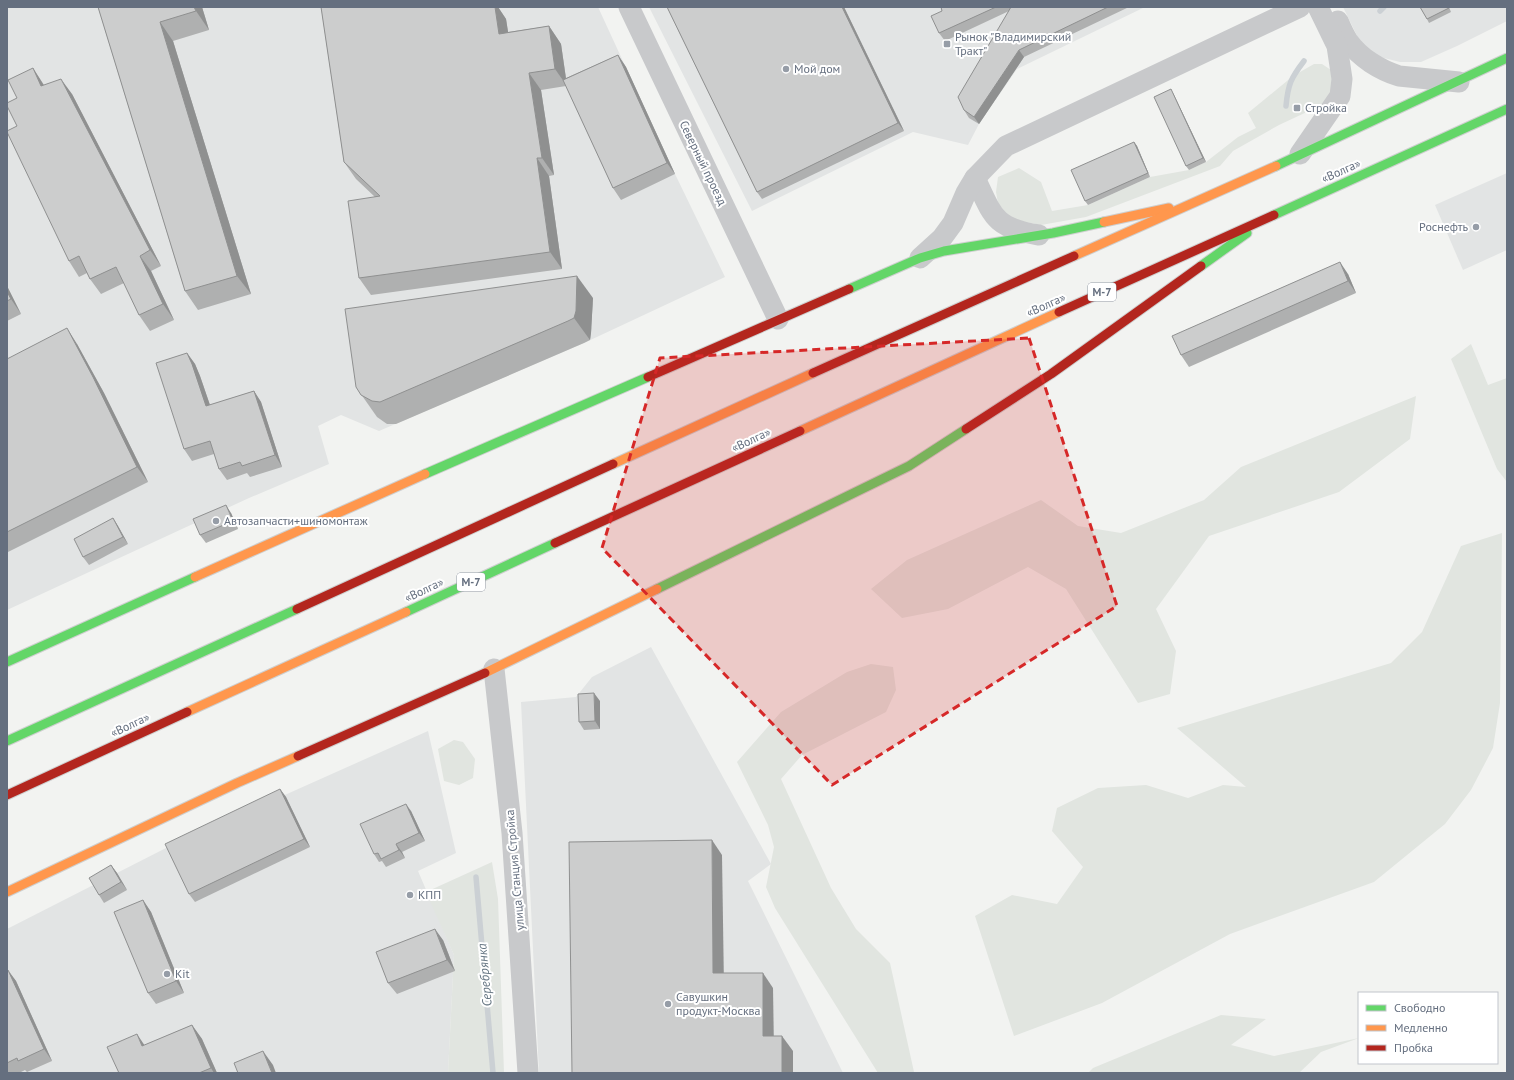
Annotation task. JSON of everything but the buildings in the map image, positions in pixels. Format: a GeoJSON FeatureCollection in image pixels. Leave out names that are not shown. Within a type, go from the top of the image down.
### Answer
{"type":"FeatureCollection","features":[{"type":"Feature","properties":{"kind":"main road"},"geometry":{"type":"LineString","coordinates":[[7,741],[918,326],[1196,202],[1459,82],[1507,58]]}},
{"type":"Feature","properties":{"kind":"main road","name":"«Волга»"},"geometry":{"type":"LineString","coordinates":[[7,795],[1507,109]]}},
{"type":"Feature","properties":{"kind":"main road"},"geometry":{"type":"LineString","coordinates":[[7,662],[374,496],[920,258],[951,250],[1042,235],[1196,202]]}},
{"type":"Feature","properties":{"kind":"main road"},"geometry":{"type":"LineString","coordinates":[[7,892],[237,783],[494,669],[909,466],[1051,374],[1269,217]]}},
{"type":"Feature","properties":{"kind":"street","name":"Северный проезд"},"geometry":{"type":"LineString","coordinates":[[628,7],[778,319]]}},
{"type":"Feature","properties":{"kind":"street"},"geometry":{"type":"LineString","coordinates":[[920,258],[942,238],[953,223],[966,193],[975,178],[1006,146],[1300,7]]}},
{"type":"Feature","properties":{"kind":"street"},"geometry":{"type":"LineString","coordinates":[[1300,154],[1340,96],[1342,79],[1337,46],[1318,7]]}},
{"type":"Feature","properties":{"kind":"street"},"geometry":{"type":"LineString","coordinates":[[1331,7],[1347,40],[1360,55],[1374,64],[1399,76],[1459,82]]}},
{"type":"Feature","properties":{"kind":"street"},"geometry":{"type":"LineString","coordinates":[[975,178],[991,212],[1001,223],[1020,232],[1042,235]]}},
{"type":"Feature","properties":{"kind":"street","name":"улица Станция Стройка"},"geometry":{"type":"LineString","coordinates":[[494,669],[512,832],[528,1073]]}},
{"type":"Feature","properties":{"kind":"highlighted area"},"geometry":{"type":"Polygon","coordinates":[[[1029,338],[1117,606],[832,785],[602,548],[660,358],[1029,338]]]}},
{"type":"Feature","properties":{"kind":"shaded area"},"geometry":{"type":"Polygon","coordinates":[[[7,7],[598,7],[675,174],[725,277],[584,343],[379,431],[341,415],[318,426],[329,464],[249,498],[7,610],[7,7]]]}},
{"type":"Feature","properties":{"kind":"shaded area"},"geometry":{"type":"Polygon","coordinates":[[[649,7],[1145,7],[1017,69],[979,124],[968,145],[913,132],[752,211],[649,7]]]}},
{"type":"Feature","properties":{"kind":"shaded area"},"geometry":{"type":"Polygon","coordinates":[[[1343,7],[1507,7],[1507,21],[1421,62],[1400,62],[1380,57],[1362,46],[1343,7]]]}},
{"type":"Feature","properties":{"kind":"shaded area"},"geometry":{"type":"Polygon","coordinates":[[[1314,64],[1322,64],[1334,72],[1335,87],[1324,104],[1279,125],[1233,151],[1220,166],[1086,217],[1041,225],[1011,219],[998,203],[996,192],[998,177],[1019,168],[1041,182],[1052,211],[1088,205],[1150,177],[1189,170],[1206,162],[1238,137],[1256,128],[1248,113],[1293,76],[1314,64]]]}},
{"type":"Feature","properties":{"kind":"shaded area","name":"Роснефть"},"geometry":{"type":"Polygon","coordinates":[[[1507,173],[1507,250],[1463,270],[1435,205],[1507,173]]]}},
{"type":"Feature","properties":{"kind":"shaded area"},"geometry":{"type":"Polygon","coordinates":[[[1471,344],[1488,385],[1507,378],[1507,482],[1497,469],[1451,359],[1471,344]]]}},
{"type":"Feature","properties":{"kind":"shaded area"},"geometry":{"type":"Polygon","coordinates":[[[1416,396],[1410,439],[1339,492],[1209,536],[1156,609],[1176,651],[1170,694],[1138,703],[1066,589],[1028,567],[948,609],[902,618],[871,589],[907,560],[1041,500],[1078,526],[1121,533],[1204,500],[1241,467],[1416,396]]]}},
{"type":"Feature","properties":{"kind":"shaded area"},"geometry":{"type":"Polygon","coordinates":[[[1502,533],[1500,703],[1493,748],[1471,790],[1445,824],[1374,882],[1230,934],[1102,1003],[1014,1036],[975,916],[1012,895],[1057,904],[1083,867],[1052,831],[1057,808],[1098,788],[1146,785],[1188,798],[1223,785],[1246,787],[1177,728],[1391,663],[1422,632],[1461,546],[1502,533]]]}},
{"type":"Feature","properties":{"kind":"shaded area"},"geometry":{"type":"Polygon","coordinates":[[[651,647],[771,864],[748,881],[843,1073],[539,1073],[521,702],[576,697],[592,677],[651,647]]]}},
{"type":"Feature","properties":{"kind":"shaded area"},"geometry":{"type":"Polygon","coordinates":[[[871,664],[893,667],[896,690],[886,712],[802,755],[781,779],[831,888],[856,929],[890,963],[914,1072],[917,1073],[878,1073],[775,908],[766,887],[774,847],[768,825],[737,762],[781,712],[847,672],[871,664]]]}},
{"type":"Feature","properties":{"kind":"shaded area"},"geometry":{"type":"Polygon","coordinates":[[[428,731],[456,853],[418,871],[454,955],[448,1073],[7,1073],[7,929],[166,848],[428,731]]]}},
{"type":"Feature","properties":{"kind":"shaded area"},"geometry":{"type":"Polygon","coordinates":[[[454,740],[463,742],[475,759],[473,778],[459,785],[444,781],[438,749],[454,740]]]}},
{"type":"Feature","properties":{"kind":"shaded area"},"geometry":{"type":"Polygon","coordinates":[[[492,862],[498,899],[504,1073],[448,1073],[454,955],[426,892],[492,862]]]}},
{"type":"Feature","properties":{"kind":"shaded area"},"geometry":{"type":"Polygon","coordinates":[[[1221,1015],[1266,1019],[1231,1045],[1274,1056],[1358,1038],[1321,1052],[1299,1073],[1088,1073],[1093,1068],[1221,1015]]]}},
{"type":"Feature","properties":{"kind":"waterway","name":"Серебрянка"},"geometry":{"type":"LineString","coordinates":[[1380,11],[1384,7]]}},
{"type":"Feature","properties":{"kind":"waterway","name":"Серебрянка"},"geometry":{"type":"LineString","coordinates":[[1286,106],[1291,82],[1304,61]]}},
{"type":"Feature","properties":{"kind":"waterway","name":"Серебрянка"},"geometry":{"type":"LineString","coordinates":[[476,877],[493,1073]]}},
{"type":"Feature","properties":{"kind":"traffic: fast"},"geometry":{"type":"LineString","coordinates":[[1276,166],[1507,58]]}},
{"type":"Feature","properties":{"kind":"traffic: fast"},"geometry":{"type":"LineString","coordinates":[[1274,215],[1507,109]]}},
{"type":"Feature","properties":{"kind":"traffic: fast"},"geometry":{"type":"LineString","coordinates":[[849,289],[920,258],[944,251],[1053,233],[1104,222]]}},
{"type":"Feature","properties":{"kind":"traffic: fast"},"geometry":{"type":"LineString","coordinates":[[1201,266],[1247,233]]}},
{"type":"Feature","properties":{"kind":"traffic: fast"},"geometry":{"type":"LineString","coordinates":[[425,474],[648,377]]}},
{"type":"Feature","properties":{"kind":"traffic: fast"},"geometry":{"type":"LineString","coordinates":[[657,589],[909,466],[966,429]]}},
{"type":"Feature","properties":{"kind":"traffic: fast"},"geometry":{"type":"LineString","coordinates":[[406,612],[555,543]]}},
{"type":"Feature","properties":{"kind":"traffic: fast"},"geometry":{"type":"LineString","coordinates":[[7,662],[195,577]]}},
{"type":"Feature","properties":{"kind":"traffic: fast"},"geometry":{"type":"LineString","coordinates":[[7,741],[297,609]]}},
{"type":"Feature","properties":{"kind":"traffic: slow"},"geometry":{"type":"LineString","coordinates":[[1074,256],[1276,166]]}},
{"type":"Feature","properties":{"kind":"traffic: slow"},"geometry":{"type":"LineString","coordinates":[[1104,222],[1169,208]]}},
{"type":"Feature","properties":{"kind":"traffic: slow"},"geometry":{"type":"LineString","coordinates":[[800,431],[1059,312]]}},
{"type":"Feature","properties":{"kind":"traffic: slow"},"geometry":{"type":"LineString","coordinates":[[613,464],[813,373]]}},
{"type":"Feature","properties":{"kind":"traffic: slow"},"geometry":{"type":"LineString","coordinates":[[195,577],[425,474]]}},
{"type":"Feature","properties":{"kind":"traffic: slow"},"geometry":{"type":"LineString","coordinates":[[485,673],[657,589]]}},
{"type":"Feature","properties":{"kind":"traffic: slow"},"geometry":{"type":"LineString","coordinates":[[187,712],[406,612]]}},
{"type":"Feature","properties":{"kind":"traffic: slow"},"geometry":{"type":"LineString","coordinates":[[7,892],[237,783],[298,756]]}},
{"type":"Feature","properties":{"kind":"traffic: jam"},"geometry":{"type":"LineString","coordinates":[[1059,312],[1274,215]]}},
{"type":"Feature","properties":{"kind":"traffic: jam"},"geometry":{"type":"LineString","coordinates":[[813,373],[1074,256]]}},
{"type":"Feature","properties":{"kind":"traffic: jam"},"geometry":{"type":"LineString","coordinates":[[966,429],[1051,374],[1201,266]]}},
{"type":"Feature","properties":{"kind":"traffic: jam"},"geometry":{"type":"LineString","coordinates":[[648,377],[849,289]]}},
{"type":"Feature","properties":{"kind":"traffic: jam"},"geometry":{"type":"LineString","coordinates":[[555,543],[800,431]]}},
{"type":"Feature","properties":{"kind":"traffic: jam"},"geometry":{"type":"LineString","coordinates":[[297,609],[613,464]]}},
{"type":"Feature","properties":{"kind":"traffic: jam"},"geometry":{"type":"LineString","coordinates":[[298,756],[485,673]]}},
{"type":"Feature","properties":{"kind":"traffic: jam"},"geometry":{"type":"LineString","coordinates":[[7,795],[187,712]]}},
{"type":"Feature","properties":{"kind":"place","name":"Рынок \"Владимирский Тракт\""},"geometry":{"type":"Point","coordinates":[947,44]}},
{"type":"Feature","properties":{"kind":"place","name":"Мой дом"},"geometry":{"type":"Point","coordinates":[786,69]}},
{"type":"Feature","properties":{"kind":"place","name":"Стройка"},"geometry":{"type":"Point","coordinates":[1297,108]}},
{"type":"Feature","properties":{"kind":"place","name":"Роснефть"},"geometry":{"type":"Point","coordinates":[1476,227]}},
{"type":"Feature","properties":{"kind":"place","name":"Автозапчасти+шиномонтаж"},"geometry":{"type":"Point","coordinates":[216,521]}},
{"type":"Feature","properties":{"kind":"place","name":"КПП"},"geometry":{"type":"Point","coordinates":[410,895]}},
{"type":"Feature","properties":{"kind":"place","name":"Kit"},"geometry":{"type":"Point","coordinates":[167,974]}},
{"type":"Feature","properties":{"kind":"place","name":"Савушкин продукт-Москва"},"geometry":{"type":"Point","coordinates":[668,1004]}}]}
